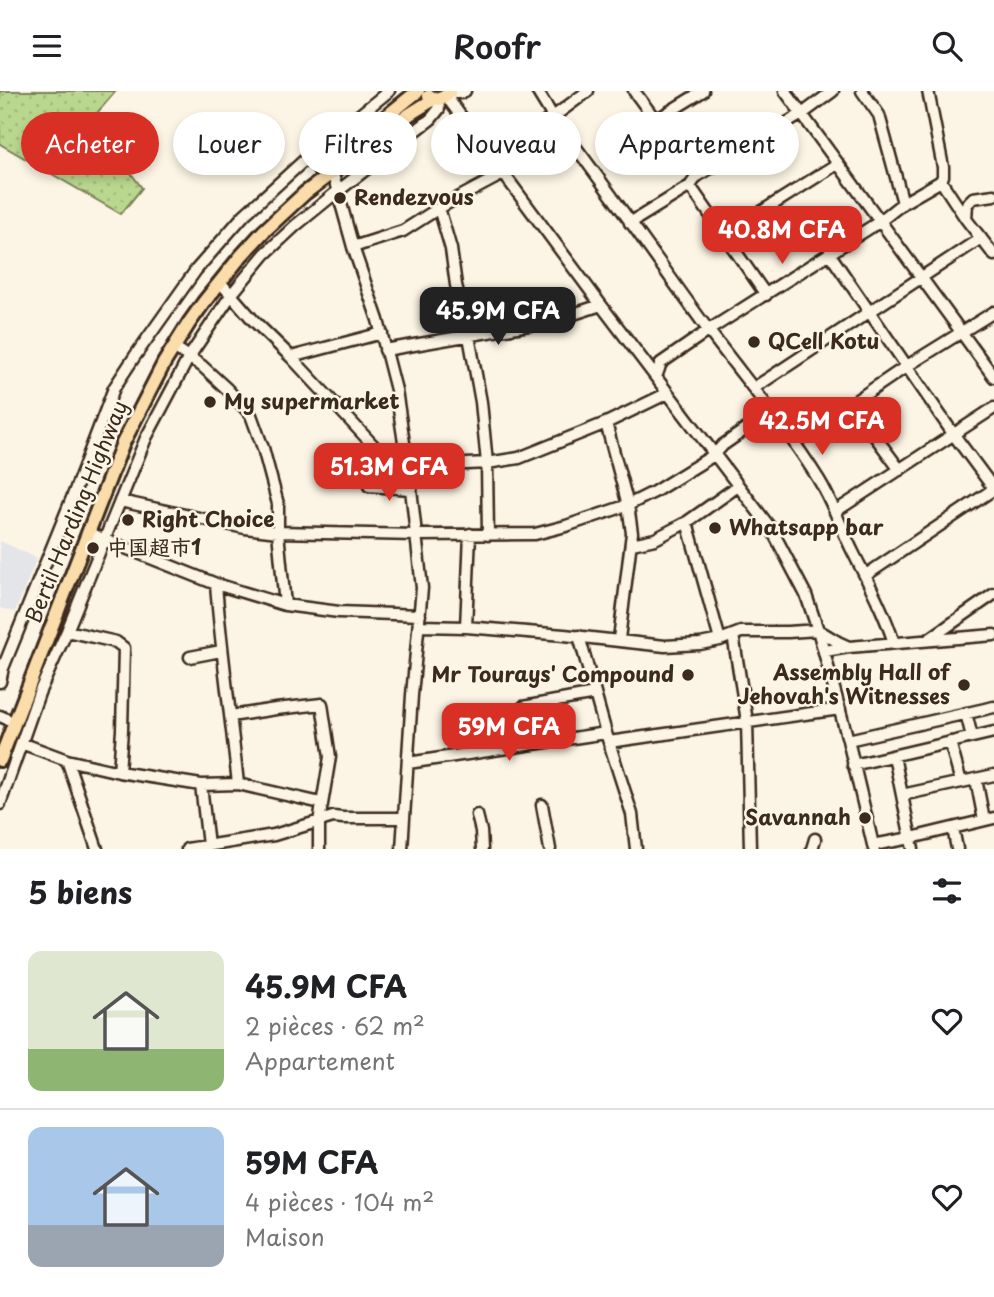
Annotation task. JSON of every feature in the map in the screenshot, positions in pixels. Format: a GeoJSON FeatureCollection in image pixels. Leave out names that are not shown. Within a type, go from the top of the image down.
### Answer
{"type":"FeatureCollection","features":[{"type":"Feature","properties":{"kind":"main road","name":"Bertil Harding Highway"},"geometry":{"type":"LineString","coordinates":[[0,736],[4,717],[115,439],[156,358],[197,297],[257,226],[299,186],[418,91]]}},
{"type":"Feature","properties":{"kind":"main road","name":"Bertil Harding Highway"},"geometry":{"type":"LineString","coordinates":[[413,112],[440,95]]}},
{"type":"Feature","properties":{"kind":"main road","name":"Bertil Harding Highway"},"geometry":{"type":"LineString","coordinates":[[0,759],[123,443],[164,363],[204,302],[263,232],[327,175]]}},
{"type":"Feature","properties":{"kind":"street"},"geometry":{"type":"LineString","coordinates":[[0,682],[3,668],[114,388],[135,356],[196,270],[244,215],[310,155],[388,91]]}},
{"type":"Feature","properties":{"kind":"street"},"geometry":{"type":"LineString","coordinates":[[440,95],[465,91]]}},
{"type":"Feature","properties":{"kind":"street"},"geometry":{"type":"LineString","coordinates":[[537,91],[550,112]]}},
{"type":"Feature","properties":{"kind":"street"},"geometry":{"type":"LineString","coordinates":[[560,112],[588,91]]}},
{"type":"Feature","properties":{"kind":"street"},"geometry":{"type":"LineString","coordinates":[[634,91],[650,112]]}},
{"type":"Feature","properties":{"kind":"street"},"geometry":{"type":"LineString","coordinates":[[669,112],[704,91]]}},
{"type":"Feature","properties":{"kind":"street"},"geometry":{"type":"LineString","coordinates":[[785,91],[994,377]]}},
{"type":"Feature","properties":{"kind":"street"},"geometry":{"type":"LineString","coordinates":[[630,223],[690,186],[697,176],[803,114],[833,91]]}},
{"type":"Feature","properties":{"kind":"street"},"geometry":{"type":"LineString","coordinates":[[862,91],[879,115],[903,204]]}},
{"type":"Feature","properties":{"kind":"street"},"geometry":{"type":"LineString","coordinates":[[656,377],[661,363],[941,181],[943,167],[928,91]]}},
{"type":"Feature","properties":{"kind":"street"},"geometry":{"type":"LineString","coordinates":[[440,95],[454,112]]}},
{"type":"Feature","properties":{"kind":"street"},"geometry":{"type":"LineString","coordinates":[[0,804],[39,693],[146,438],[189,357],[231,295],[265,254],[338,191],[431,119],[439,109],[440,95]]}},
{"type":"Feature","properties":{"kind":"street"},"geometry":{"type":"LineString","coordinates":[[581,156],[795,442],[836,511],[852,550],[886,616],[894,643]]}},
{"type":"Feature","properties":{"kind":"street"},"geometry":{"type":"LineString","coordinates":[[723,236],[838,164]]}},
{"type":"Feature","properties":{"kind":"street"},"geometry":{"type":"LineString","coordinates":[[333,175],[353,247],[382,333],[396,390],[411,486],[422,587],[402,849]]}},
{"type":"Feature","properties":{"kind":"street"},"geometry":{"type":"LineString","coordinates":[[353,247],[404,231],[439,208],[501,175]]}},
{"type":"Feature","properties":{"kind":"street"},"geometry":{"type":"LineString","coordinates":[[504,175],[772,530],[786,555],[806,595],[825,650],[874,847],[991,821],[976,779]]}},
{"type":"Feature","properties":{"kind":"street"},"geometry":{"type":"LineString","coordinates":[[941,181],[994,255]]}},
{"type":"Feature","properties":{"kind":"street"},"geometry":{"type":"LineString","coordinates":[[690,186],[765,295]]}},
{"type":"Feature","properties":{"kind":"street"},"geometry":{"type":"LineString","coordinates":[[954,200],[994,195]]}},
{"type":"Feature","properties":{"kind":"street"},"geometry":{"type":"LineString","coordinates":[[966,219],[967,204],[973,198]]}},
{"type":"Feature","properties":{"kind":"street"},"geometry":{"type":"LineString","coordinates":[[439,208],[451,249],[481,403],[487,463],[488,535]]}},
{"type":"Feature","properties":{"kind":"street"},"geometry":{"type":"LineString","coordinates":[[754,388],[981,239]]}},
{"type":"Feature","properties":{"kind":"street"},"geometry":{"type":"LineString","coordinates":[[829,254],[994,489],[866,575]]}},
{"type":"Feature","properties":{"kind":"street"},"geometry":{"type":"LineString","coordinates":[[220,282],[411,486]]}},
{"type":"Feature","properties":{"kind":"street"},"geometry":{"type":"LineString","coordinates":[[385,350],[552,321],[601,305]]}},
{"type":"Feature","properties":{"kind":"street"},"geometry":{"type":"LineString","coordinates":[[795,442],[907,366],[994,312]]}},
{"type":"Feature","properties":{"kind":"street"},"geometry":{"type":"LineString","coordinates":[[291,357],[382,333]]}},
{"type":"Feature","properties":{"kind":"street"},"geometry":{"type":"LineString","coordinates":[[174,347],[202,366],[251,415],[276,497],[285,605]]}},
{"type":"Feature","properties":{"kind":"street"},"geometry":{"type":"LineString","coordinates":[[407,467],[519,459],[606,423],[668,393]]}},
{"type":"Feature","properties":{"kind":"street"},"geometry":{"type":"LineString","coordinates":[[851,404],[900,470]]}},
{"type":"Feature","properties":{"kind":"street"},"geometry":{"type":"LineString","coordinates":[[836,511],[994,408]]}},
{"type":"Feature","properties":{"kind":"street"},"geometry":{"type":"LineString","coordinates":[[120,501],[231,526],[278,532],[535,534],[628,505],[654,492],[714,455],[723,445],[772,411]]}},
{"type":"Feature","properties":{"kind":"street"},"geometry":{"type":"LineString","coordinates":[[606,423],[628,505],[632,533],[619,639]]}},
{"type":"Feature","properties":{"kind":"street"},"geometry":{"type":"LineString","coordinates":[[369,485],[411,486]]}},
{"type":"Feature","properties":{"kind":"street"},"geometry":{"type":"LineString","coordinates":[[632,544],[655,539],[687,522],[738,486]]}},
{"type":"Feature","properties":{"kind":"street"},"geometry":{"type":"LineString","coordinates":[[687,522],[720,640]]}},
{"type":"Feature","properties":{"kind":"street"},"geometry":{"type":"LineString","coordinates":[[88,533],[216,584],[285,605],[466,627],[619,639],[665,646],[700,644],[741,632],[818,630],[849,647]]}},
{"type":"Feature","properties":{"kind":"street"},"geometry":{"type":"LineString","coordinates":[[466,627],[470,534]]}},
{"type":"Feature","properties":{"kind":"street"},"geometry":{"type":"LineString","coordinates":[[216,584],[221,651],[238,784]]}},
{"type":"Feature","properties":{"kind":"street"},"geometry":{"type":"LineString","coordinates":[[927,640],[994,594]]}},
{"type":"Feature","properties":{"kind":"street"},"geometry":{"type":"LineString","coordinates":[[67,631],[116,642],[124,648],[118,772]]}},
{"type":"Feature","properties":{"kind":"street"},"geometry":{"type":"LineString","coordinates":[[733,635],[747,721],[750,849]]}},
{"type":"Feature","properties":{"kind":"street"},"geometry":{"type":"LineString","coordinates":[[825,650],[994,635]]}},
{"type":"Feature","properties":{"kind":"street"},"geometry":{"type":"LineString","coordinates":[[579,636],[632,814],[636,849]]}},
{"type":"Feature","properties":{"kind":"street"},"geometry":{"type":"LineString","coordinates":[[830,672],[835,659],[849,647]]}},
{"type":"Feature","properties":{"kind":"street"},"geometry":{"type":"LineString","coordinates":[[190,657],[221,651]]}},
{"type":"Feature","properties":{"kind":"street"},"geometry":{"type":"LineString","coordinates":[[523,707],[595,694]]}},
{"type":"Feature","properties":{"kind":"street"},"geometry":{"type":"LineString","coordinates":[[231,716],[322,704],[330,757],[321,803],[318,849]]}},
{"type":"Feature","properties":{"kind":"street"},"geometry":{"type":"LineString","coordinates":[[848,740],[994,707]]}},
{"type":"Feature","properties":{"kind":"street"},"geometry":{"type":"LineString","coordinates":[[408,763],[840,709]]}},
{"type":"Feature","properties":{"kind":"street"},"geometry":{"type":"LineString","coordinates":[[966,713],[972,737]]}},
{"type":"Feature","properties":{"kind":"street"},"geometry":{"type":"LineString","coordinates":[[853,765],[994,732]]}},
{"type":"Feature","properties":{"kind":"street"},"geometry":{"type":"LineString","coordinates":[[950,742],[961,782]]}},
{"type":"Feature","properties":{"kind":"street"},"geometry":{"type":"LineString","coordinates":[[21,743],[67,760],[118,772],[201,785],[238,784],[321,803]]}},
{"type":"Feature","properties":{"kind":"street"},"geometry":{"type":"LineString","coordinates":[[894,756],[914,849]]}},
{"type":"Feature","properties":{"kind":"street"},"geometry":{"type":"LineString","coordinates":[[67,760],[97,849]]}},
{"type":"Feature","properties":{"kind":"street"},"geometry":{"type":"LineString","coordinates":[[902,795],[994,775]]}},
{"type":"Feature","properties":{"kind":"street"},"geometry":{"type":"LineString","coordinates":[[201,785],[208,845]]}},
{"type":"Feature","properties":{"kind":"street"},"geometry":{"type":"LineString","coordinates":[[542,805],[550,849]]}},
{"type":"Feature","properties":{"kind":"street"},"geometry":{"type":"LineString","coordinates":[[477,815],[482,849]]}},
{"type":"Feature","properties":{"kind":"street"},"geometry":{"type":"LineString","coordinates":[[187,849],[274,835],[333,817],[404,818]]}},
{"type":"Feature","properties":{"kind":"street"},"geometry":{"type":"LineString","coordinates":[[953,828],[957,849]]}},
{"type":"Feature","properties":{"kind":"shaded area"},"geometry":{"type":"Polygon","coordinates":[[[0,541],[37,558],[15,612],[0,608],[0,541]]]}},
{"type":"Feature","properties":{"kind":"green space"},"geometry":{"type":"Polygon","coordinates":[[[0,91],[116,91],[98,112],[21,112],[21,156],[0,144],[0,91]]]}},
{"type":"Feature","properties":{"kind":"green space"},"geometry":{"type":"Polygon","coordinates":[[[54,175],[132,175],[142,188],[121,214],[54,175]]]}},
{"type":"Feature","properties":{"kind":"place","name":"Rendezvous"},"geometry":{"type":"Point","coordinates":[340,198]}},
{"type":"Feature","properties":{"kind":"place","name":"QCell Kotu"},"geometry":{"type":"Point","coordinates":[754,342]}},
{"type":"Feature","properties":{"kind":"place","name":"My supermarket"},"geometry":{"type":"Point","coordinates":[210,402]}},
{"type":"Feature","properties":{"kind":"place","name":"Right Choice"},"geometry":{"type":"Point","coordinates":[128,520]}},
{"type":"Feature","properties":{"kind":"place","name":"Whatsapp bar"},"geometry":{"type":"Point","coordinates":[715,528]}},
{"type":"Feature","properties":{"kind":"place","name":"中国超市1"},"geometry":{"type":"Point","coordinates":[93,548]}},
{"type":"Feature","properties":{"kind":"place","name":"Mr Tourays' Compound"},"geometry":{"type":"Point","coordinates":[688,675]}},
{"type":"Feature","properties":{"kind":"place","name":"Assembly Hall of Jehovah's Witnesses"},"geometry":{"type":"Point","coordinates":[964,685]}},
{"type":"Feature","properties":{"kind":"place","name":"Savannah"},"geometry":{"type":"Point","coordinates":[865,818]}}]}
